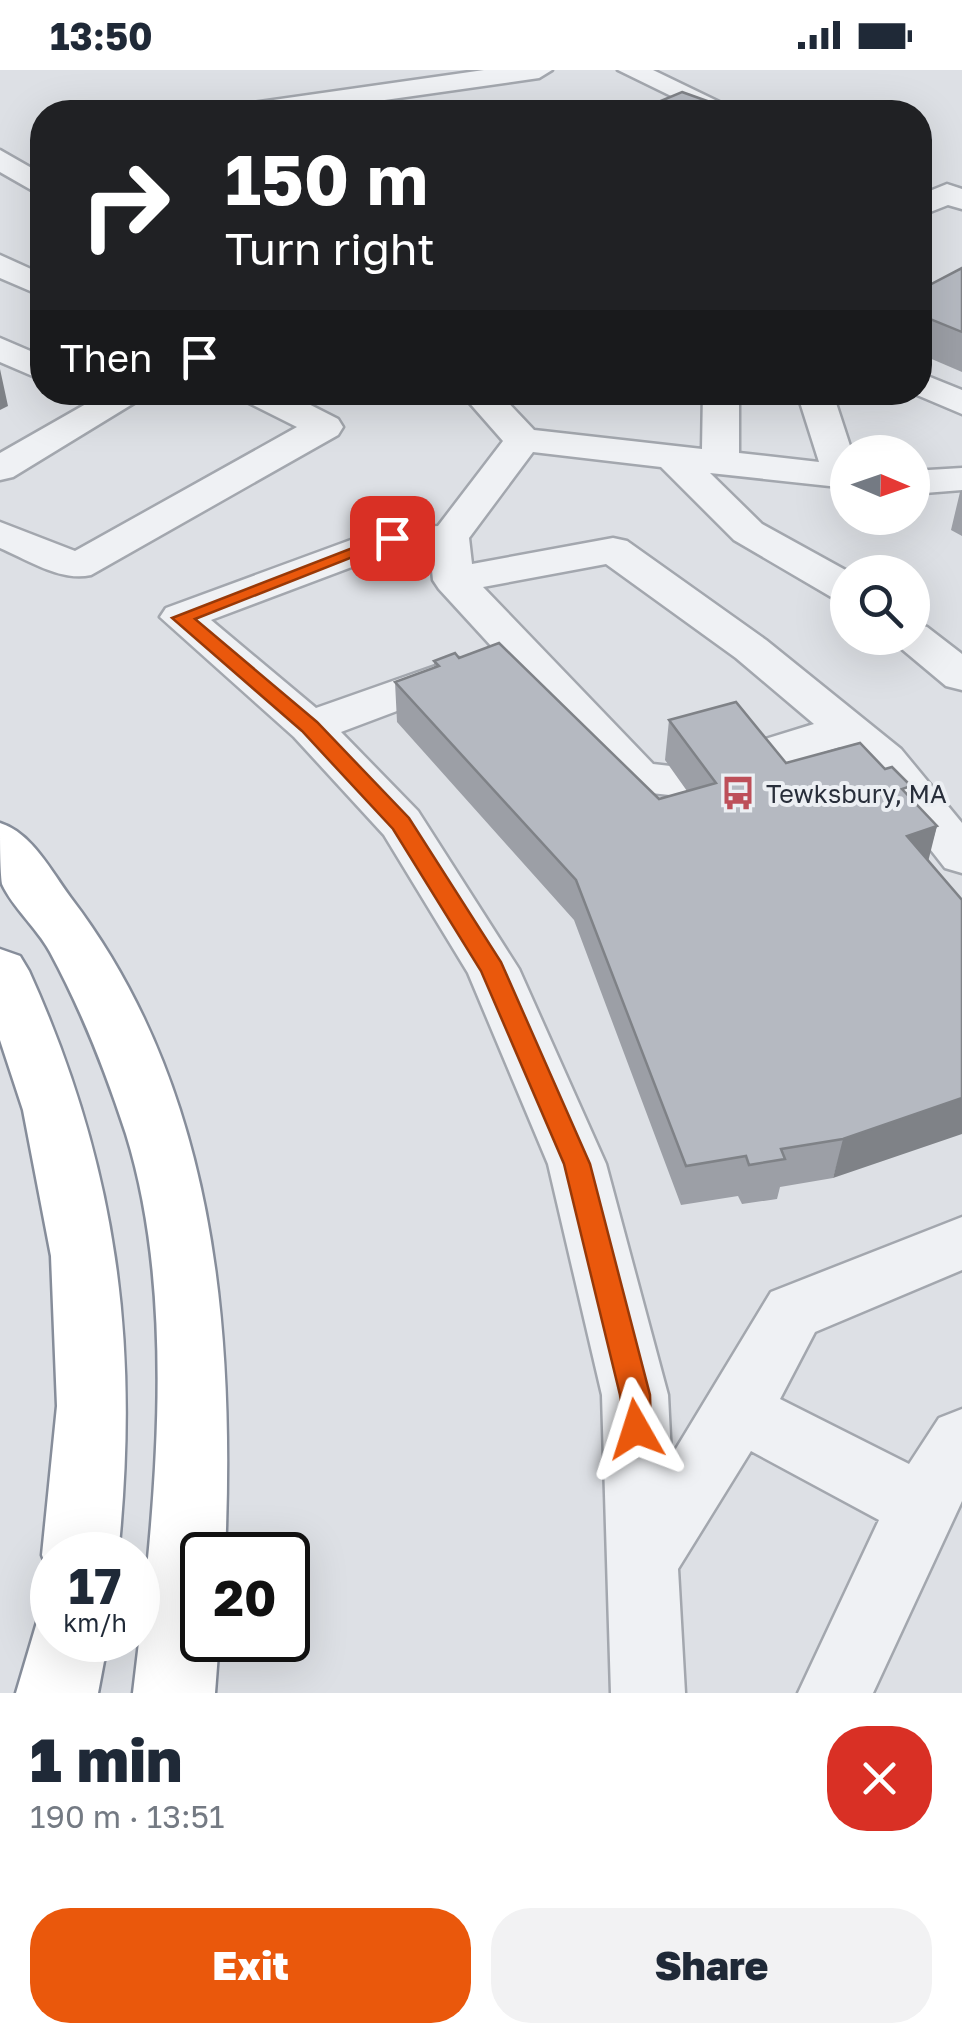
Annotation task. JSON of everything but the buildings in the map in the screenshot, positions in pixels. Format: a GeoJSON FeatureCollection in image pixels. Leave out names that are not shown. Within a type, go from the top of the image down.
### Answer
{"type":"FeatureCollection","features":[{"type":"Feature","properties":{"kind":"highway"},"geometry":{"type":"LineString","coordinates":[[0,842],[51,904],[104,989],[149,1108],[167,1172],[188,1290],[196,1400],[194,1508],[174,1693]]}},
{"type":"Feature","properties":{"kind":"highway"},"geometry":{"type":"LineString","coordinates":[[0,971],[46,1075],[81,1219],[92,1392],[82,1532]]}},
{"type":"Feature","properties":{"kind":"highway"},"geometry":{"type":"LineString","coordinates":[[57,1693],[63,1662]]}},
{"type":"Feature","properties":{"kind":"street"},"geometry":{"type":"LineString","coordinates":[[356,100],[538,70]]}},
{"type":"Feature","properties":{"kind":"street"},"geometry":{"type":"LineString","coordinates":[[631,70],[698,100]]}},
{"type":"Feature","properties":{"kind":"street"},"geometry":{"type":"LineString","coordinates":[[9,155],[30,175]]}},
{"type":"Feature","properties":{"kind":"street"},"geometry":{"type":"LineString","coordinates":[[932,201],[947,193],[962,200]]}},
{"type":"Feature","properties":{"kind":"street"},"geometry":{"type":"LineString","coordinates":[[0,265],[30,280]]}},
{"type":"Feature","properties":{"kind":"street"},"geometry":{"type":"LineString","coordinates":[[0,348],[30,364]]}},
{"type":"Feature","properties":{"kind":"street"},"geometry":{"type":"LineString","coordinates":[[932,389],[962,403]]}},
{"type":"Feature","properties":{"kind":"street"},"geometry":{"type":"LineString","coordinates":[[0,469],[98,405]]}},
{"type":"Feature","properties":{"kind":"street"},"geometry":{"type":"LineString","coordinates":[[0,534],[77,566],[325,428],[281,405]]}},
{"type":"Feature","properties":{"kind":"street"},"geometry":{"type":"LineString","coordinates":[[490,405],[523,440],[830,475]]}},
{"type":"Feature","properties":{"kind":"street"},"geometry":{"type":"LineString","coordinates":[[720,462],[721,405]]}},
{"type":"Feature","properties":{"kind":"street"},"geometry":{"type":"LineString","coordinates":[[818,405],[830,446]]}},
{"type":"Feature","properties":{"kind":"street"},"geometry":{"type":"LineString","coordinates":[[452,560],[523,440]]}},
{"type":"Feature","properties":{"kind":"street"},"geometry":{"type":"LineString","coordinates":[[672,457],[748,532],[830,578]]}},
{"type":"Feature","properties":{"kind":"street"},"geometry":{"type":"LineString","coordinates":[[930,482],[962,479]]}},
{"type":"Feature","properties":{"kind":"street"},"geometry":{"type":"LineString","coordinates":[[648,1693],[635,1395],[577,1164],[492,968],[401,823],[310,727],[182,618],[392,538],[452,560],[612,550],[751,648],[885,760],[962,856]]}},
{"type":"Feature","properties":{"kind":"street"},"geometry":{"type":"LineString","coordinates":[[452,560],[518,649],[640,779],[679,780]]}},
{"type":"Feature","properties":{"kind":"street"},"geometry":{"type":"LineString","coordinates":[[310,727],[518,649]]}},
{"type":"Feature","properties":{"kind":"street"},"geometry":{"type":"LineString","coordinates":[[930,650],[962,676]]}},
{"type":"Feature","properties":{"kind":"street"},"geometry":{"type":"LineString","coordinates":[[746,762],[848,729]]}},
{"type":"Feature","properties":{"kind":"street"},"geometry":{"type":"LineString","coordinates":[[641,1564],[739,1411],[793,1312],[962,1243]]}},
{"type":"Feature","properties":{"kind":"street"},"geometry":{"type":"LineString","coordinates":[[739,1411],[921,1506]]}},
{"type":"Feature","properties":{"kind":"street"},"geometry":{"type":"LineString","coordinates":[[835,1693],[921,1506],[962,1440]]}},
{"type":"Feature","properties":{"kind":"place","name":"Tewksbury, MA"},"geometry":{"type":"Point","coordinates":[738,793]}},
{"type":"Feature","properties":{"kind":"route"},"geometry":{"type":"LineString","coordinates":[[392,538],[182,618],[310,727],[401,823],[492,968],[577,1164],[635,1395],[636,1429]]}}]}
